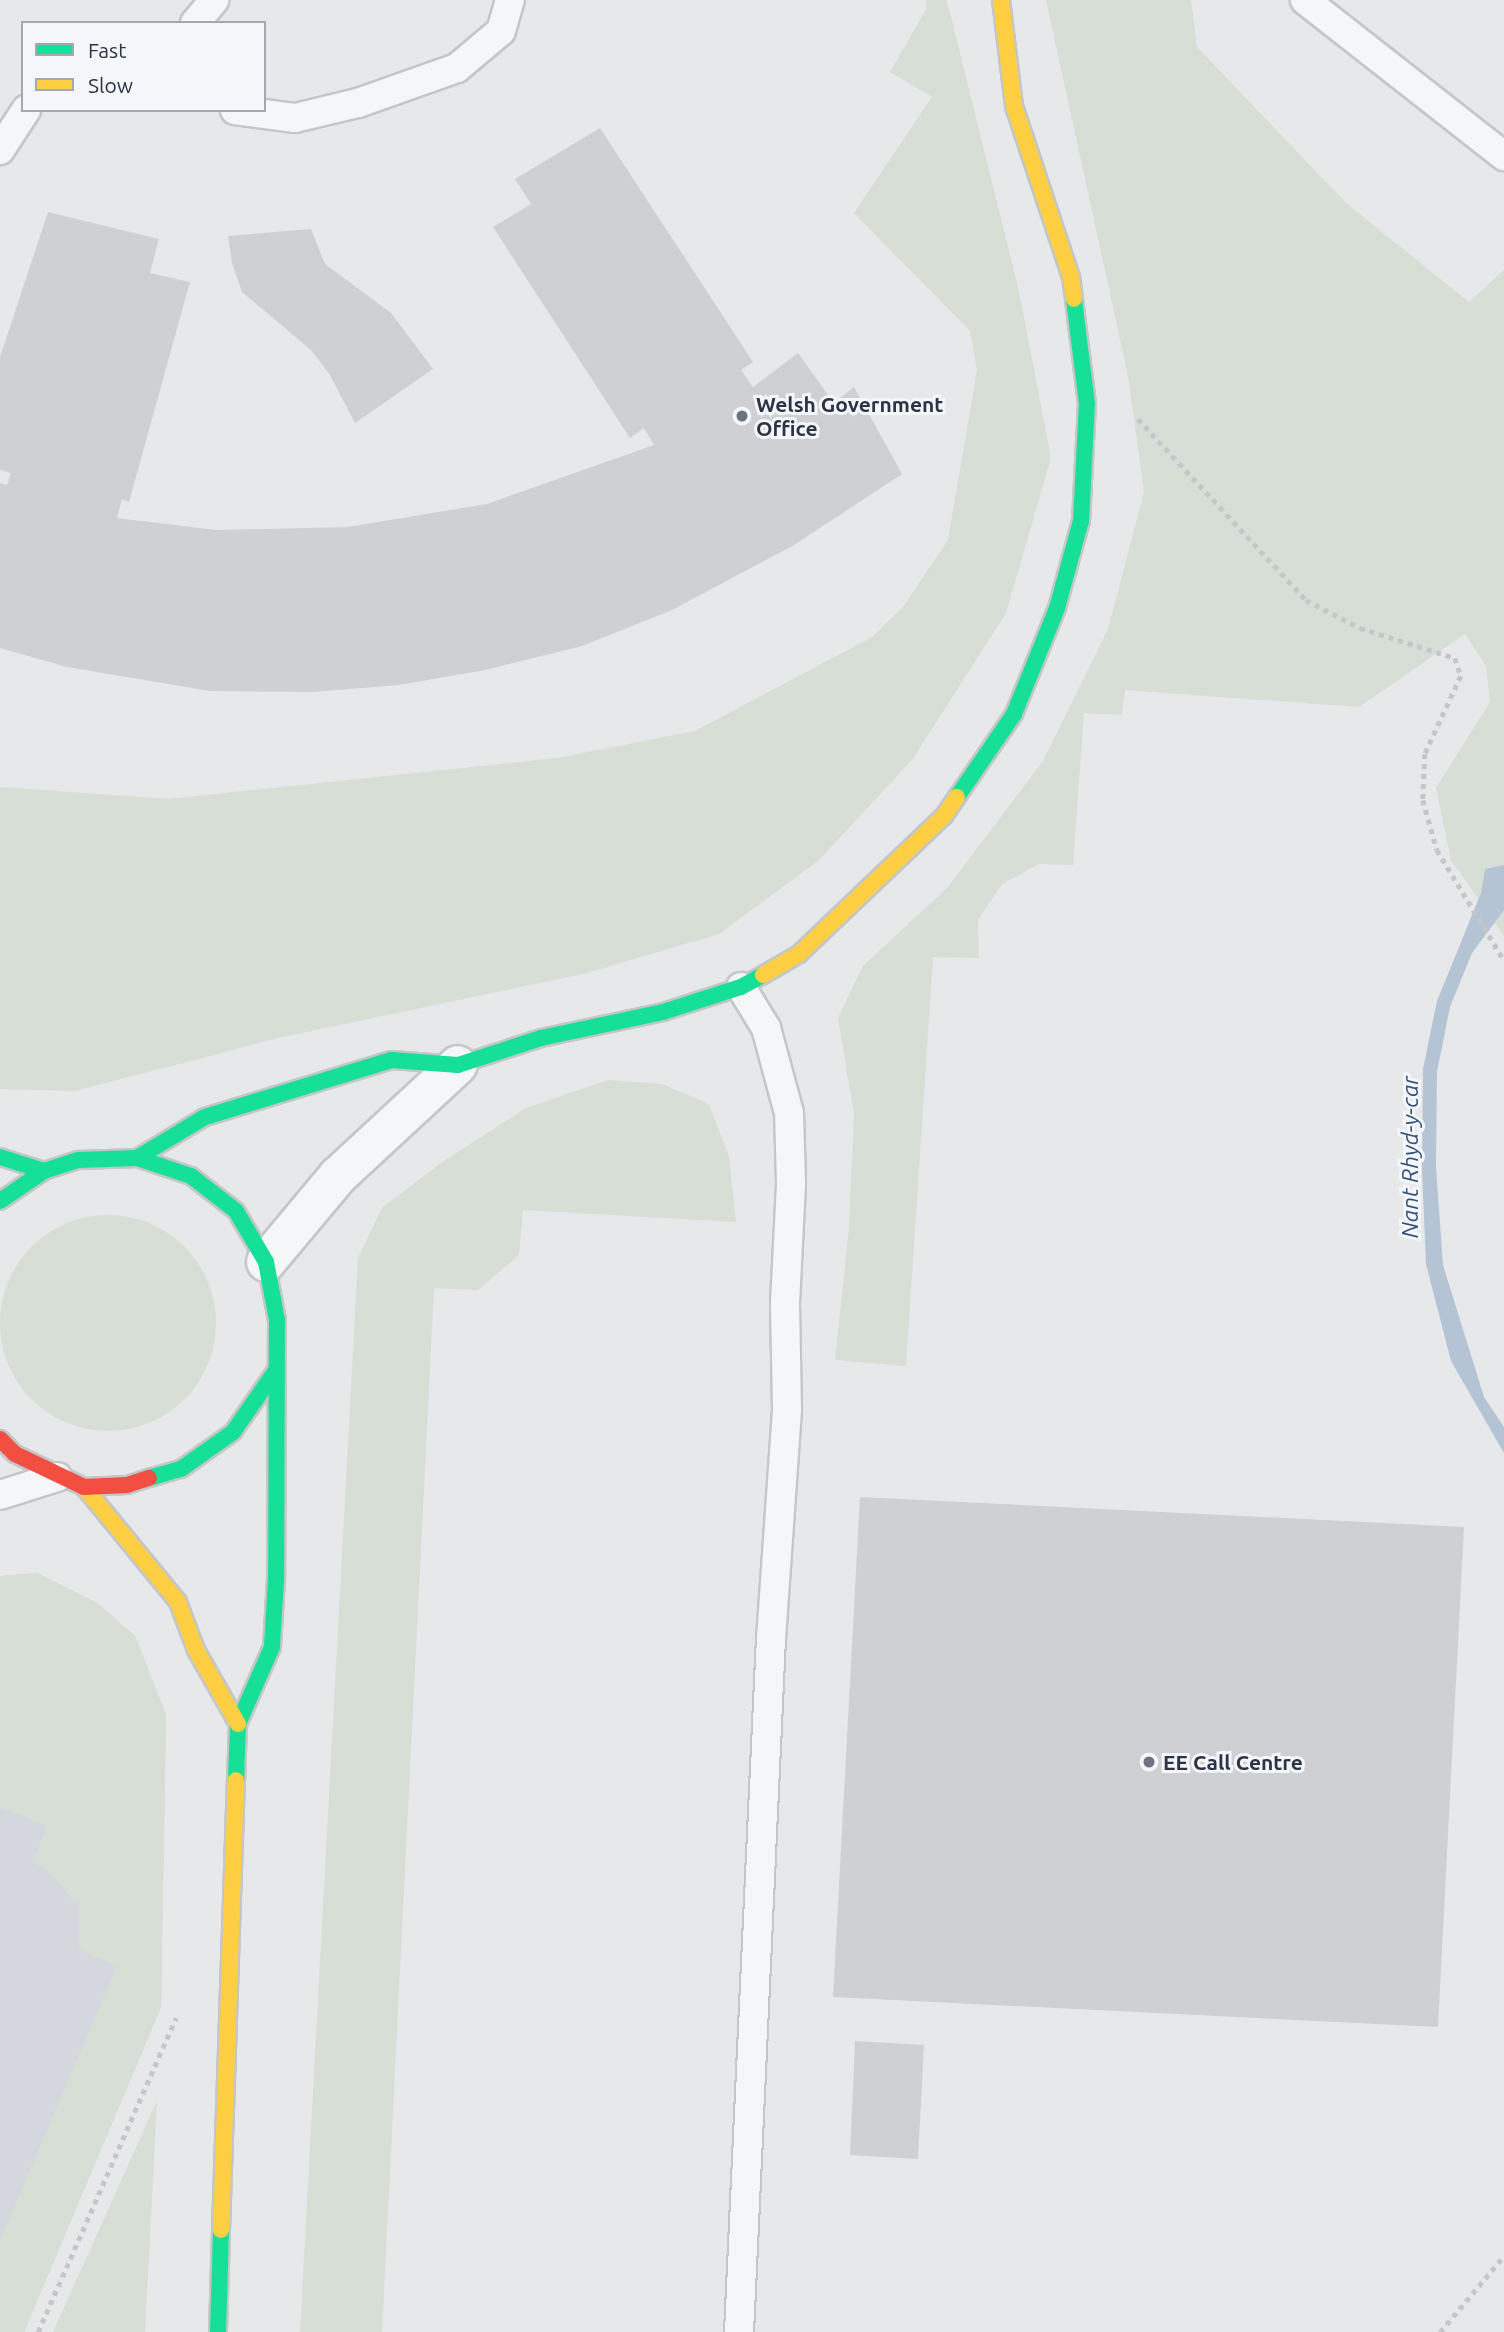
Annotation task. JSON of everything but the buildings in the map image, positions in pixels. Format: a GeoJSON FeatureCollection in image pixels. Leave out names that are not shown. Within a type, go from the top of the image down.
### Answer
{"type":"FeatureCollection","features":[{"type":"Feature","properties":{"kind":"main road"},"geometry":{"type":"LineString","coordinates":[[137,1158],[205,1117],[392,1060],[458,1065],[541,1038],[663,1012],[741,987],[799,954],[944,817],[1014,714],[1057,608],[1081,521],[1087,404],[1071,277],[1014,106],[1001,0]]}},
{"type":"Feature","properties":{"kind":"main road"},"geometry":{"type":"LineString","coordinates":[[0,1157],[44,1171]]}},
{"type":"Feature","properties":{"kind":"main road"},"geometry":{"type":"LineString","coordinates":[[0,1201],[44,1171],[78,1160],[137,1158],[191,1176],[236,1211],[266,1262],[277,1320],[275,1372],[278,1486],[272,1647],[239,1724],[218,2332]]}},
{"type":"Feature","properties":{"kind":"main road"},"geometry":{"type":"LineString","coordinates":[[0,1439],[15,1454],[57,1477],[84,1487],[127,1485],[181,1469],[233,1432],[275,1372]]}},
{"type":"Feature","properties":{"kind":"main road"},"geometry":{"type":"LineString","coordinates":[[84,1487],[178,1602],[196,1650],[239,1724]]}},
{"type":"Feature","properties":{"kind":"street"},"geometry":{"type":"LineString","coordinates":[[266,1262],[338,1175],[458,1065]]}},
{"type":"Feature","properties":{"kind":"lane"},"geometry":{"type":"LineString","coordinates":[[197,21],[214,0]]}},
{"type":"Feature","properties":{"kind":"lane"},"geometry":{"type":"LineString","coordinates":[[250,112],[295,118],[358,103],[457,68],[501,32],[510,0]]}},
{"type":"Feature","properties":{"kind":"lane"},"geometry":{"type":"LineString","coordinates":[[1305,0],[1504,156]]}},
{"type":"Feature","properties":{"kind":"lane"},"geometry":{"type":"LineString","coordinates":[[0,150],[25,112]]}},
{"type":"Feature","properties":{"kind":"lane"},"geometry":{"type":"LineString","coordinates":[[739,2332],[771,1639],[787,1409],[785,1303],[791,1183],[789,1113],[766,1028],[741,987]]}},
{"type":"Feature","properties":{"kind":"lane"},"geometry":{"type":"LineString","coordinates":[[0,1496],[57,1477]]}},
{"type":"Feature","properties":{"kind":"path"},"geometry":{"type":"LineString","coordinates":[[1087,404],[1138,418],[1306,600],[1360,628],[1455,658],[1461,676],[1425,754],[1423,800],[1437,850],[1504,960]]}},
{"type":"Feature","properties":{"kind":"path"},"geometry":{"type":"LineString","coordinates":[[38,2332],[176,2017]]}},
{"type":"Feature","properties":{"kind":"path"},"geometry":{"type":"LineString","coordinates":[[1440,2332],[1504,2256]]}},
{"type":"Feature","properties":{"kind":"shaded area"},"geometry":{"type":"Polygon","coordinates":[[[925,0],[946,0],[949,9],[1019,291],[1051,458],[1006,613],[912,760],[818,861],[719,934],[583,974],[282,1037],[75,1091],[0,1089],[0,787],[168,799],[557,758],[695,731],[872,637],[903,607],[948,540],[977,370],[970,331],[854,213],[932,97],[890,72],[927,8],[925,0]]]}},
{"type":"Feature","properties":{"kind":"shaded area"},"geometry":{"type":"Polygon","coordinates":[[[1046,0],[1191,0],[1197,47],[1346,203],[1469,302],[1504,270],[1504,936],[1451,860],[1436,788],[1490,702],[1486,666],[1465,634],[1359,707],[1125,690],[1122,715],[1084,713],[1073,865],[1039,864],[1002,884],[978,920],[979,958],[933,957],[906,1366],[835,1360],[849,1228],[854,1115],[838,1018],[863,966],[947,888],[1043,761],[1108,629],[1144,492],[1128,376],[1046,0]]]}},
{"type":"Feature","properties":{"kind":"shaded area"},"geometry":{"type":"Polygon","coordinates":[[[608,1080],[662,1084],[709,1104],[729,1157],[736,1222],[523,1210],[519,1255],[478,1290],[434,1288],[382,2332],[300,2332],[358,1258],[382,1208],[441,1163],[526,1108],[608,1080]]]}},
{"type":"Feature","properties":{"kind":"shaded area"},"geometry":{"type":"Polygon","coordinates":[[[108,1215],[149,1223],[168,1233],[184,1247],[198,1263],[208,1282],[216,1323],[208,1364],[198,1383],[184,1399],[168,1413],[149,1423],[108,1431],[67,1423],[48,1413],[32,1399],[18,1383],[8,1364],[0,1323],[8,1282],[18,1263],[32,1247],[48,1233],[67,1223],[108,1215]]]}},
{"type":"Feature","properties":{"kind":"shaded area"},"geometry":{"type":"Polygon","coordinates":[[[37,1573],[97,1603],[135,1636],[166,1715],[161,2007],[24,2332],[0,2332],[0,1576],[37,1573]]]}},
{"type":"Feature","properties":{"kind":"shaded area"},"geometry":{"type":"Polygon","coordinates":[[[37,1573],[97,1603],[135,1636],[166,1715],[161,2007],[24,2332],[0,2332],[0,2240],[117,1966],[78,1949],[79,1907],[49,1872],[33,1862],[47,1826],[0,1807],[0,1576],[37,1573]]]}},
{"type":"Feature","properties":{"kind":"shaded area"},"geometry":{"type":"Polygon","coordinates":[[[157,2101],[145,2332],[53,2332],[157,2101]]]}},
{"type":"Feature","properties":{"kind":"water"},"geometry":{"type":"Polygon","coordinates":[[[1504,865],[1504,910],[1472,953],[1450,1007],[1437,1072],[1436,1167],[1443,1265],[1484,1397],[1504,1427],[1504,1453],[1451,1361],[1426,1264],[1422,1171],[1423,1069],[1437,1001],[1481,893],[1485,869],[1504,865]]]}},
{"type":"Feature","properties":{"kind":"traffic: fast"},"geometry":{"type":"LineString","coordinates":[[957,797],[1014,714],[1057,608],[1081,521],[1087,404],[1074,299]]}},
{"type":"Feature","properties":{"kind":"traffic: fast"},"geometry":{"type":"LineString","coordinates":[[137,1158],[205,1117],[392,1060],[458,1065],[541,1038],[663,1012],[741,987],[763,975]]}},
{"type":"Feature","properties":{"kind":"traffic: fast"},"geometry":{"type":"LineString","coordinates":[[0,1157],[44,1171]]}},
{"type":"Feature","properties":{"kind":"traffic: fast"},"geometry":{"type":"LineString","coordinates":[[0,1201],[44,1171],[78,1160],[137,1158],[191,1176],[236,1211],[266,1262],[277,1320],[276,1579],[272,1647],[238,1724],[236,1780]]}},
{"type":"Feature","properties":{"kind":"traffic: fast"},"geometry":{"type":"LineString","coordinates":[[149,1478],[181,1469],[233,1432],[275,1372]]}},
{"type":"Feature","properties":{"kind":"traffic: fast"},"geometry":{"type":"LineString","coordinates":[[218,2332],[221,2230]]}},
{"type":"Feature","properties":{"kind":"traffic: slow"},"geometry":{"type":"LineString","coordinates":[[1001,0],[1014,106],[1071,277],[1074,299]]}},
{"type":"Feature","properties":{"kind":"traffic: slow"},"geometry":{"type":"LineString","coordinates":[[763,975],[799,954],[944,816],[957,797]]}},
{"type":"Feature","properties":{"kind":"traffic: slow"},"geometry":{"type":"LineString","coordinates":[[84,1487],[178,1602],[196,1650],[238,1724]]}},
{"type":"Feature","properties":{"kind":"traffic: slow"},"geometry":{"type":"LineString","coordinates":[[221,2230],[236,1780]]}},
{"type":"Feature","properties":{"kind":"traffic: jam"},"geometry":{"type":"LineString","coordinates":[[0,1439],[15,1454],[84,1487],[127,1485],[149,1478]]}},
{"type":"Feature","properties":{"kind":"place","name":"Welsh Government Office"},"geometry":{"type":"Point","coordinates":[742,416]}},
{"type":"Feature","properties":{"kind":"place","name":"EE Call Centre"},"geometry":{"type":"Point","coordinates":[1149,1762]}},
{"type":"Feature","properties":{"kind":"water label","name":"Nant Rhyd-y-car"},"geometry":{"type":"Point","coordinates":[1410,1157]}}]}
